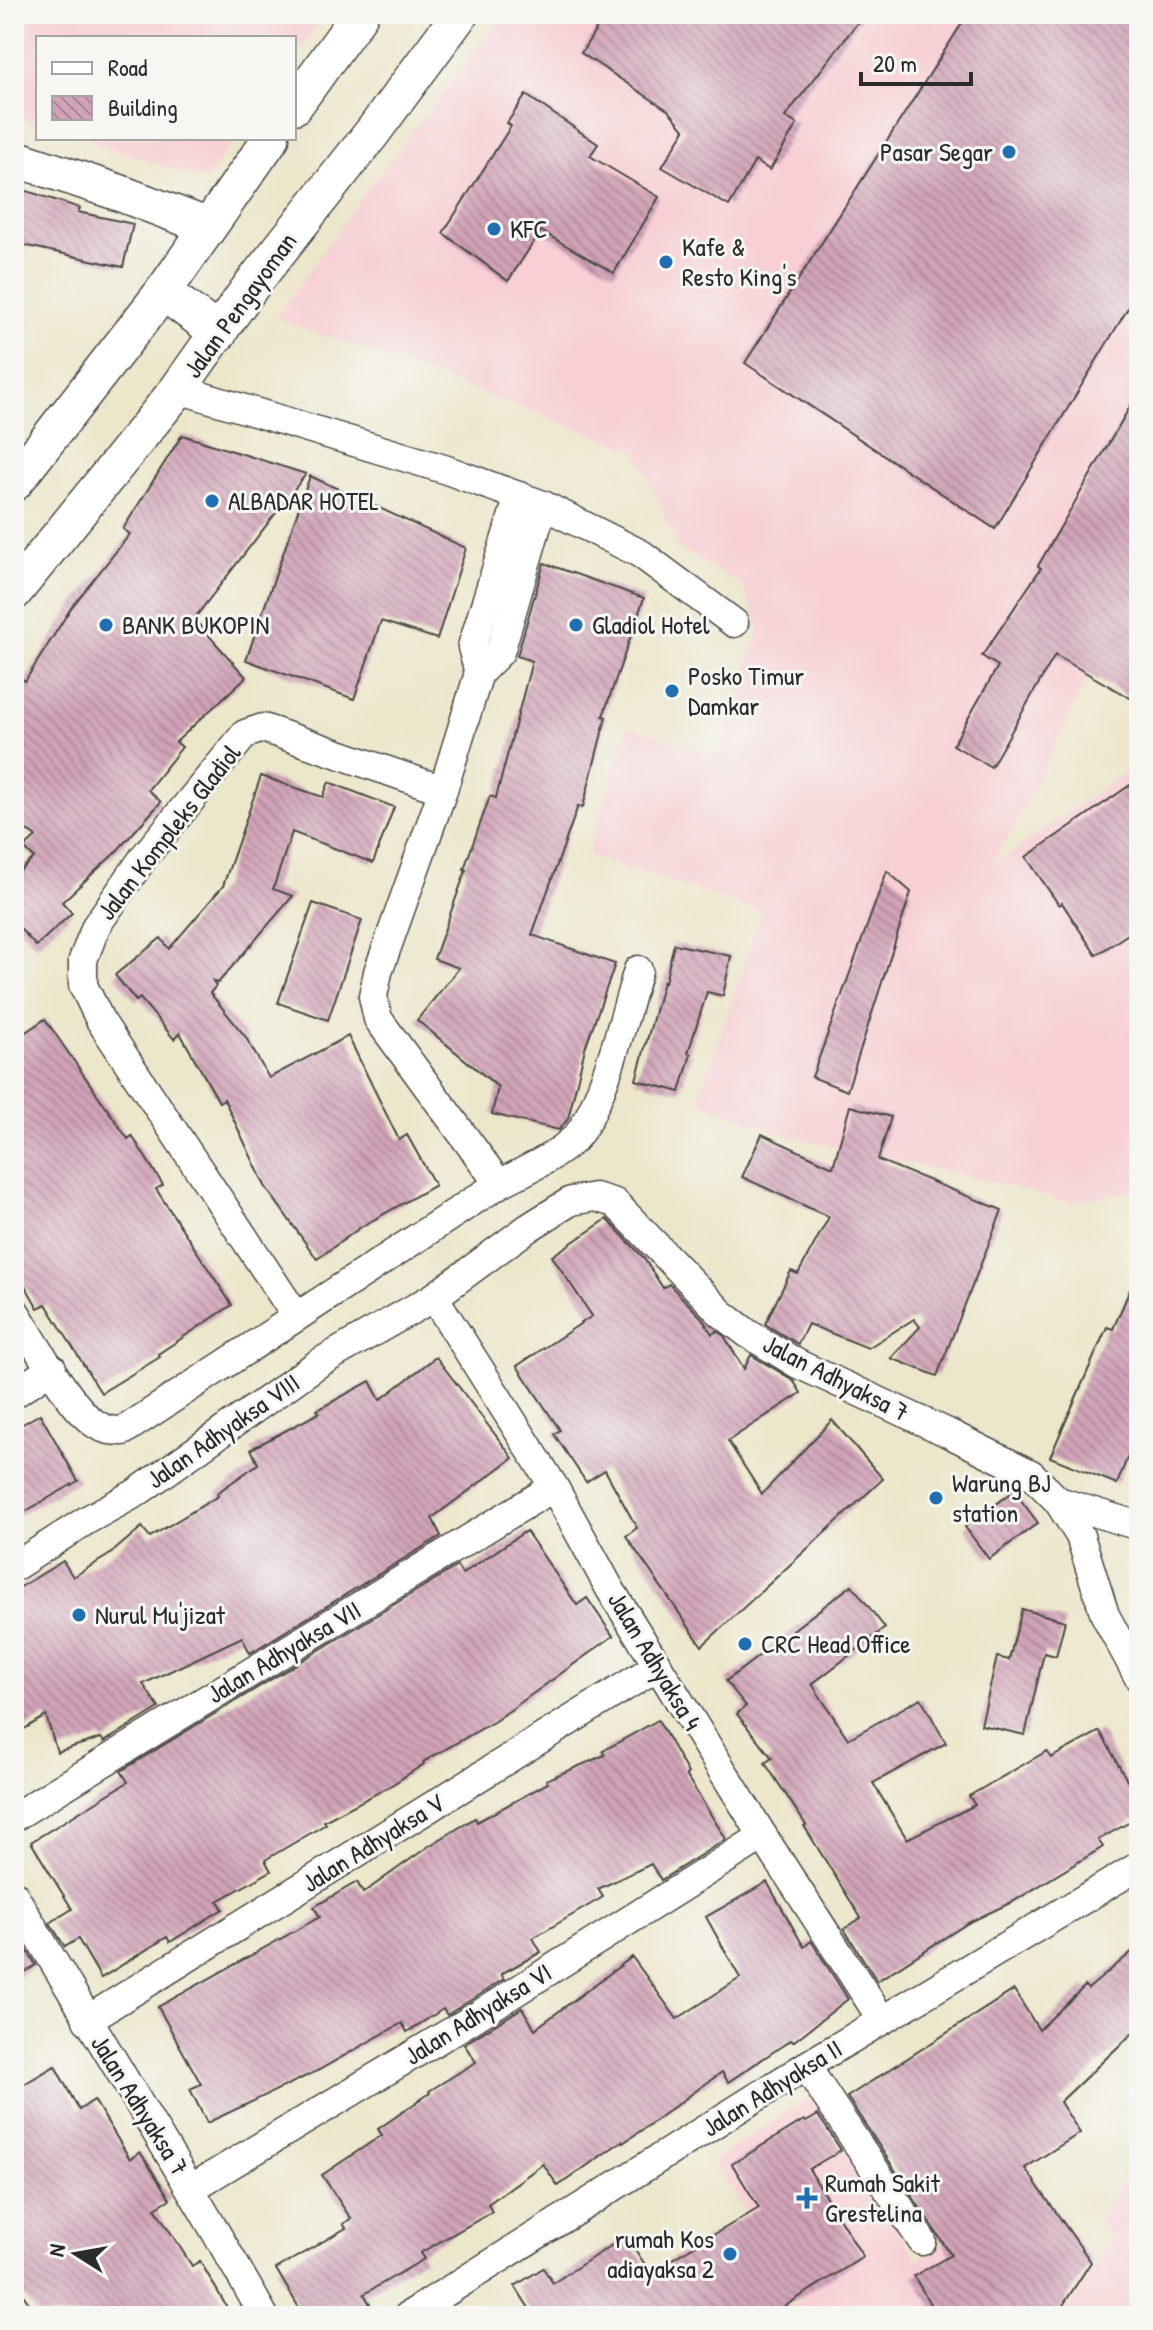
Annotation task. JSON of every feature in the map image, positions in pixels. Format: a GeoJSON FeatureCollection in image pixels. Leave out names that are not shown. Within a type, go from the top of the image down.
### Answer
{"type":"FeatureCollection","features":[{"type":"Feature","properties":{"kind":"street"},"geometry":{"type":"LineString","coordinates":[[296,103],[360,14]]}},
{"type":"Feature","properties":{"kind":"street","name":"Jalan Pengayoman"},"geometry":{"type":"LineString","coordinates":[[14,592],[178,389],[251,286],[372,133],[460,14]]}},
{"type":"Feature","properties":{"kind":"street"},"geometry":{"type":"LineString","coordinates":[[14,483],[163,292],[270,140]]}},
{"type":"Feature","properties":{"kind":"street"},"geometry":{"type":"LineString","coordinates":[[14,158],[207,226]]}},
{"type":"Feature","properties":{"kind":"street"},"geometry":{"type":"LineString","coordinates":[[163,292],[219,333]]}},
{"type":"Feature","properties":{"kind":"street"},"geometry":{"type":"LineString","coordinates":[[178,389],[444,469],[531,500],[641,554],[734,623]]}},
{"type":"Feature","properties":{"kind":"street"},"geometry":{"type":"LineString","coordinates":[[499,1184],[378,1019],[373,996],[378,972],[443,790],[479,673],[500,652],[531,500]]}},
{"type":"Feature","properties":{"kind":"street","name":"Jalan Kompleks Gladiol"},"geometry":{"type":"LineString","coordinates":[[296,1316],[100,1020],[83,985],[83,960],[96,926],[144,857],[245,734],[263,728],[443,790]]}},
{"type":"Feature","properties":{"kind":"street"},"geometry":{"type":"LineString","coordinates":[[14,1310],[78,1408],[92,1422],[109,1431],[123,1431],[499,1184],[557,1151],[583,1129],[612,1054],[638,970]]}},
{"type":"Feature","properties":{"kind":"street","name":"Jalan Adhyaksa 7"},"geometry":{"type":"LineString","coordinates":[[434,1297],[528,1228],[571,1201],[604,1197],[615,1203],[721,1313],[747,1333],[798,1364],[1031,1474],[1058,1501],[1080,1536],[1105,1615],[1139,1678]]}},
{"type":"Feature","properties":{"kind":"street","name":"Jalan Adhyaksa 4"},"geometry":{"type":"LineString","coordinates":[[434,1297],[554,1487],[610,1589],[763,1836],[882,2020]]}},
{"type":"Feature","properties":{"kind":"street","name":"Jalan Adhyaksa VIII"},"geometry":{"type":"LineString","coordinates":[[14,1567],[136,1493],[319,1363],[434,1297]]}},
{"type":"Feature","properties":{"kind":"street"},"geometry":{"type":"LineString","coordinates":[[14,1394],[52,1368]]}},
{"type":"Feature","properties":{"kind":"street","name":"Jalan Adhyaksa VII"},"geometry":{"type":"LineString","coordinates":[[14,1817],[554,1487]]}},
{"type":"Feature","properties":{"kind":"street"},"geometry":{"type":"LineString","coordinates":[[1058,1501],[1139,1526]]}},
{"type":"Feature","properties":{"kind":"street","name":"Jalan Adhyaksa V"},"geometry":{"type":"LineString","coordinates":[[87,2020],[658,1666]]}},
{"type":"Feature","properties":{"kind":"street","name":"Jalan Adhyaksa VI"},"geometry":{"type":"LineString","coordinates":[[192,2188],[469,2021],[763,1836]]}},
{"type":"Feature","properties":{"kind":"street","name":"Jalan Adhyaksa II"},"geometry":{"type":"LineString","coordinates":[[408,2316],[806,2066],[1139,1866]]}},
{"type":"Feature","properties":{"kind":"street","name":"Jalan Adhyaksa 7"},"geometry":{"type":"LineString","coordinates":[[14,1895],[87,2020],[192,2188],[264,2316]]}},
{"type":"Feature","properties":{"kind":"street"},"geometry":{"type":"LineString","coordinates":[[806,2066],[922,2241]]}},
{"type":"Feature","properties":{"kind":"shaded area"},"geometry":{"type":"Polygon","coordinates":[[[14,14],[326,14],[296,55],[296,36],[36,36],[36,123],[14,116],[14,14]]]}},
{"type":"Feature","properties":{"kind":"shaded area"},"geometry":{"type":"Polygon","coordinates":[[[506,14],[1139,14],[1139,573],[1024,807],[990,868],[1139,762],[1139,1189],[1070,1203],[1005,1185],[787,1136],[698,1101],[762,912],[588,855],[627,726],[717,754],[760,628],[742,585],[677,546],[636,450],[276,318],[362,196],[506,14]]]}},
{"type":"Feature","properties":{"kind":"shaded area"},"geometry":{"type":"Polygon","coordinates":[[[85,140],[235,140],[206,180],[85,140]]]}},
{"type":"Feature","properties":{"kind":"shaded area","name":"Rumah Sakit Grestelina"},"geometry":{"type":"Polygon","coordinates":[[[810,2098],[918,2260],[958,2235],[1002,2316],[775,2316],[802,2298],[712,2161],[810,2098]]]}},
{"type":"Feature","properties":{"kind":"shaded area"},"geometry":{"type":"Polygon","coordinates":[[[1139,2154],[1139,2316],[1063,2316],[1112,2237],[1098,2221],[1139,2154]]]}},
{"type":"Feature","properties":{"kind":"building"},"geometry":{"type":"Polygon","coordinates":[[[606,14],[864,14],[785,117],[797,124],[770,170],[755,161],[729,206],[662,167],[685,130],[669,111],[581,53],[606,14]]]}},
{"type":"Feature","properties":{"kind":"building","name":"Pasar Segar"},"geometry":{"type":"Polygon","coordinates":[[[968,14],[1139,14],[1139,290],[995,529],[745,363],[968,14]]]}},
{"type":"Feature","properties":{"kind":"building"},"geometry":{"type":"Polygon","coordinates":[[[526,95],[598,144],[590,156],[659,197],[614,273],[541,231],[508,281],[443,233],[511,126],[507,123],[526,95]]]}},
{"type":"Feature","properties":{"kind":"building"},"geometry":{"type":"Polygon","coordinates":[[[14,187],[80,208],[78,212],[133,224],[123,267],[14,243],[14,187]]]}},
{"type":"Feature","properties":{"kind":"building"},"geometry":{"type":"Polygon","coordinates":[[[1139,391],[1139,703],[1055,655],[991,767],[953,745],[998,666],[982,656],[1041,568],[1038,566],[1139,391]]]}},
{"type":"Feature","properties":{"kind":"building"},"geometry":{"type":"Polygon","coordinates":[[[182,435],[306,474],[194,619],[246,677],[176,742],[182,747],[148,790],[161,802],[116,852],[62,902],[72,913],[36,946],[14,922],[14,876],[34,858],[24,848],[36,837],[14,821],[14,673],[25,681],[71,608],[130,534],[123,529],[182,435]]]}},
{"type":"Feature","properties":{"kind":"building"},"geometry":{"type":"Polygon","coordinates":[[[310,476],[466,548],[437,639],[381,621],[354,699],[246,660],[310,476]]]}},
{"type":"Feature","properties":{"kind":"building"},"geometry":{"type":"Polygon","coordinates":[[[544,563],[644,598],[603,716],[606,717],[583,807],[578,806],[532,935],[615,964],[585,1048],[568,1119],[559,1130],[492,1114],[498,1087],[417,1020],[459,968],[434,959],[490,796],[496,798],[532,661],[517,656],[544,563]]]}},
{"type":"Feature","properties":{"kind":"building"},"geometry":{"type":"Polygon","coordinates":[[[261,776],[323,797],[329,782],[394,807],[373,863],[292,832],[273,889],[293,896],[218,983],[213,981],[216,986],[210,993],[245,1036],[269,1078],[348,1036],[399,1140],[407,1135],[435,1185],[361,1227],[317,1259],[265,1186],[224,1099],[219,1102],[180,1033],[174,1039],[140,998],[136,1001],[115,975],[161,938],[169,949],[223,886],[261,776]]]}},
{"type":"Feature","properties":{"kind":"building"},"geometry":{"type":"Polygon","coordinates":[[[1139,779],[1139,927],[1096,955],[1062,903],[1059,905],[1026,857],[1139,779]]]}},
{"type":"Feature","properties":{"kind":"building"},"geometry":{"type":"Polygon","coordinates":[[[887,871],[911,892],[847,1091],[812,1077],[887,871]]]}},
{"type":"Feature","properties":{"kind":"building"},"geometry":{"type":"Polygon","coordinates":[[[313,903],[362,920],[328,1020],[278,1003],[313,903]]]}},
{"type":"Feature","properties":{"kind":"building"},"geometry":{"type":"Polygon","coordinates":[[[674,944],[731,956],[723,996],[707,992],[688,1053],[691,1054],[680,1092],[636,1080],[674,944]]]}},
{"type":"Feature","properties":{"kind":"building"},"geometry":{"type":"Polygon","coordinates":[[[45,1019],[128,1139],[132,1136],[163,1185],[156,1189],[232,1305],[158,1354],[160,1357],[101,1393],[46,1304],[38,1308],[14,1266],[14,1040],[45,1019]]]}},
{"type":"Feature","properties":{"kind":"building"},"geometry":{"type":"Polygon","coordinates":[[[850,1106],[891,1117],[878,1160],[1002,1210],[937,1376],[891,1358],[920,1327],[914,1319],[868,1348],[808,1324],[798,1344],[765,1324],[791,1271],[798,1274],[829,1217],[742,1177],[762,1134],[833,1167],[850,1106]]]}},
{"type":"Feature","properties":{"kind":"building"},"geometry":{"type":"Polygon","coordinates":[[[607,1219],[643,1257],[663,1288],[669,1284],[702,1318],[712,1334],[717,1331],[724,1336],[744,1369],[751,1355],[793,1380],[801,1393],[728,1441],[762,1494],[832,1420],[883,1479],[702,1646],[626,1536],[637,1528],[605,1470],[586,1482],[554,1434],[560,1430],[517,1366],[592,1316],[552,1256],[607,1219]]]}},
{"type":"Feature","properties":{"kind":"building"},"geometry":{"type":"Polygon","coordinates":[[[1139,1269],[1139,1428],[1117,1484],[1050,1457],[1107,1327],[1113,1329],[1139,1269]]]}},
{"type":"Feature","properties":{"kind":"building"},"geometry":{"type":"Polygon","coordinates":[[[436,1357],[513,1458],[432,1518],[441,1536],[250,1653],[242,1637],[143,1684],[159,1708],[104,1742],[101,1738],[57,1752],[46,1716],[14,1735],[14,1591],[63,1561],[73,1577],[109,1555],[142,1527],[150,1537],[218,1496],[217,1493],[258,1464],[251,1449],[319,1413],[317,1410],[370,1381],[380,1400],[436,1357]]]}},
{"type":"Feature","properties":{"kind":"building"},"geometry":{"type":"Polygon","coordinates":[[[40,1414],[78,1481],[14,1518],[14,1429],[40,1414]]]}},
{"type":"Feature","properties":{"kind":"building"},"geometry":{"type":"Polygon","coordinates":[[[1014,1491],[1038,1523],[989,1559],[965,1527],[1014,1491]]]}},
{"type":"Feature","properties":{"kind":"building"},"geometry":{"type":"Polygon","coordinates":[[[526,1531],[577,1605],[587,1598],[613,1636],[495,1721],[423,1762],[387,1788],[324,1821],[326,1824],[265,1860],[271,1871],[218,1901],[223,1909],[170,1942],[167,1937],[101,1978],[78,1939],[65,1947],[50,1923],[72,1909],[31,1842],[128,1782],[121,1771],[457,1566],[462,1574],[526,1531]]]}},
{"type":"Feature","properties":{"kind":"building"},"geometry":{"type":"Polygon","coordinates":[[[852,1585],[885,1628],[812,1684],[848,1739],[921,1698],[946,1743],[873,1783],[907,1839],[975,1805],[969,1796],[1047,1751],[1051,1758],[1100,1731],[1139,1802],[1139,1817],[1098,1840],[1103,1847],[1014,1901],[968,1923],[877,1981],[844,1929],[861,1918],[765,1763],[772,1758],[737,1714],[746,1706],[726,1681],[852,1585]]]}},
{"type":"Feature","properties":{"kind":"building"},"geometry":{"type":"Polygon","coordinates":[[[1022,1609],[1065,1621],[1056,1656],[1044,1653],[1025,1735],[981,1725],[997,1657],[1009,1660],[1022,1609]]]}},
{"type":"Feature","properties":{"kind":"building"},"geometry":{"type":"Polygon","coordinates":[[[658,1720],[688,1773],[686,1775],[726,1839],[661,1880],[651,1864],[598,1889],[603,1897],[533,1938],[541,1952],[501,1974],[504,1979],[447,2015],[443,2009],[407,2032],[402,2023],[319,2070],[207,2123],[190,2089],[201,2084],[158,2007],[320,1917],[314,1907],[357,1882],[363,1893],[475,1818],[477,1822],[548,1783],[546,1780],[605,1755],[603,1751],[658,1720]]]}},
{"type":"Feature","properties":{"kind":"building"},"geometry":{"type":"Polygon","coordinates":[[[767,1882],[804,1947],[811,1941],[848,1999],[793,2042],[791,2040],[728,2082],[722,2072],[558,2186],[543,2164],[488,2204],[492,2212],[420,2253],[424,2259],[364,2294],[370,2304],[349,2316],[304,2316],[276,2269],[346,2228],[343,2224],[351,2219],[322,2175],[382,2135],[378,2129],[429,2091],[476,2062],[464,2044],[522,2008],[535,2029],[632,1957],[677,2019],[740,1978],[706,1917],[767,1882]]]}},
{"type":"Feature","properties":{"kind":"building"},"geometry":{"type":"Polygon","coordinates":[[[21,1941],[36,1965],[14,1979],[14,1945],[21,1941]]]}},
{"type":"Feature","properties":{"kind":"building"},"geometry":{"type":"Polygon","coordinates":[[[1139,1946],[1139,2027],[1060,2102],[1080,2133],[1025,2168],[1091,2262],[1056,2316],[937,2316],[914,2276],[951,2255],[847,2097],[1014,1990],[1039,2030],[1085,1986],[1088,1989],[1139,1946]]]}},
{"type":"Feature","properties":{"kind":"building"},"geometry":{"type":"Polygon","coordinates":[[[55,2066],[79,2110],[94,2100],[130,2159],[140,2152],[170,2199],[155,2208],[192,2266],[200,2261],[232,2316],[38,2316],[14,2282],[14,2090],[55,2066]]]}},
{"type":"Feature","properties":{"kind":"building"},"geometry":{"type":"Polygon","coordinates":[[[818,2115],[841,2150],[809,2169],[863,2257],[785,2306],[792,2316],[534,2316],[515,2286],[543,2268],[553,2283],[626,2236],[650,2272],[759,2208],[732,2164],[804,2120],[806,2122],[818,2115]]]}},
{"type":"Feature","properties":{"kind":"place","name":"Pasar Segar"},"geometry":{"type":"Point","coordinates":[1009,152]}},
{"type":"Feature","properties":{"kind":"place","name":"KFC"},"geometry":{"type":"Point","coordinates":[494,229]}},
{"type":"Feature","properties":{"kind":"place","name":"Kafe & Resto King's"},"geometry":{"type":"Point","coordinates":[666,262]}},
{"type":"Feature","properties":{"kind":"place","name":"ALBADAR HOTEL"},"geometry":{"type":"Point","coordinates":[212,501]}},
{"type":"Feature","properties":{"kind":"place","name":"BANK BUKOPIN"},"geometry":{"type":"Point","coordinates":[106,625]}},
{"type":"Feature","properties":{"kind":"place","name":"Gladiol Hotel"},"geometry":{"type":"Point","coordinates":[576,625]}},
{"type":"Feature","properties":{"kind":"place","name":"Posko Timur Damkar"},"geometry":{"type":"Point","coordinates":[672,691]}},
{"type":"Feature","properties":{"kind":"place","name":"Warung BJ station"},"geometry":{"type":"Point","coordinates":[936,1498]}},
{"type":"Feature","properties":{"kind":"place","name":"Nurul Mu'jizat"},"geometry":{"type":"Point","coordinates":[79,1615]}},
{"type":"Feature","properties":{"kind":"place","name":"CRC Head Office"},"geometry":{"type":"Point","coordinates":[745,1644]}},
{"type":"Feature","properties":{"kind":"place","name":"Rumah Sakit Grestelina"},"geometry":{"type":"Point","coordinates":[807,2198]}},
{"type":"Feature","properties":{"kind":"place","name":"rumah Kos adiayaksa 2"},"geometry":{"type":"Point","coordinates":[730,2254]}}]}
